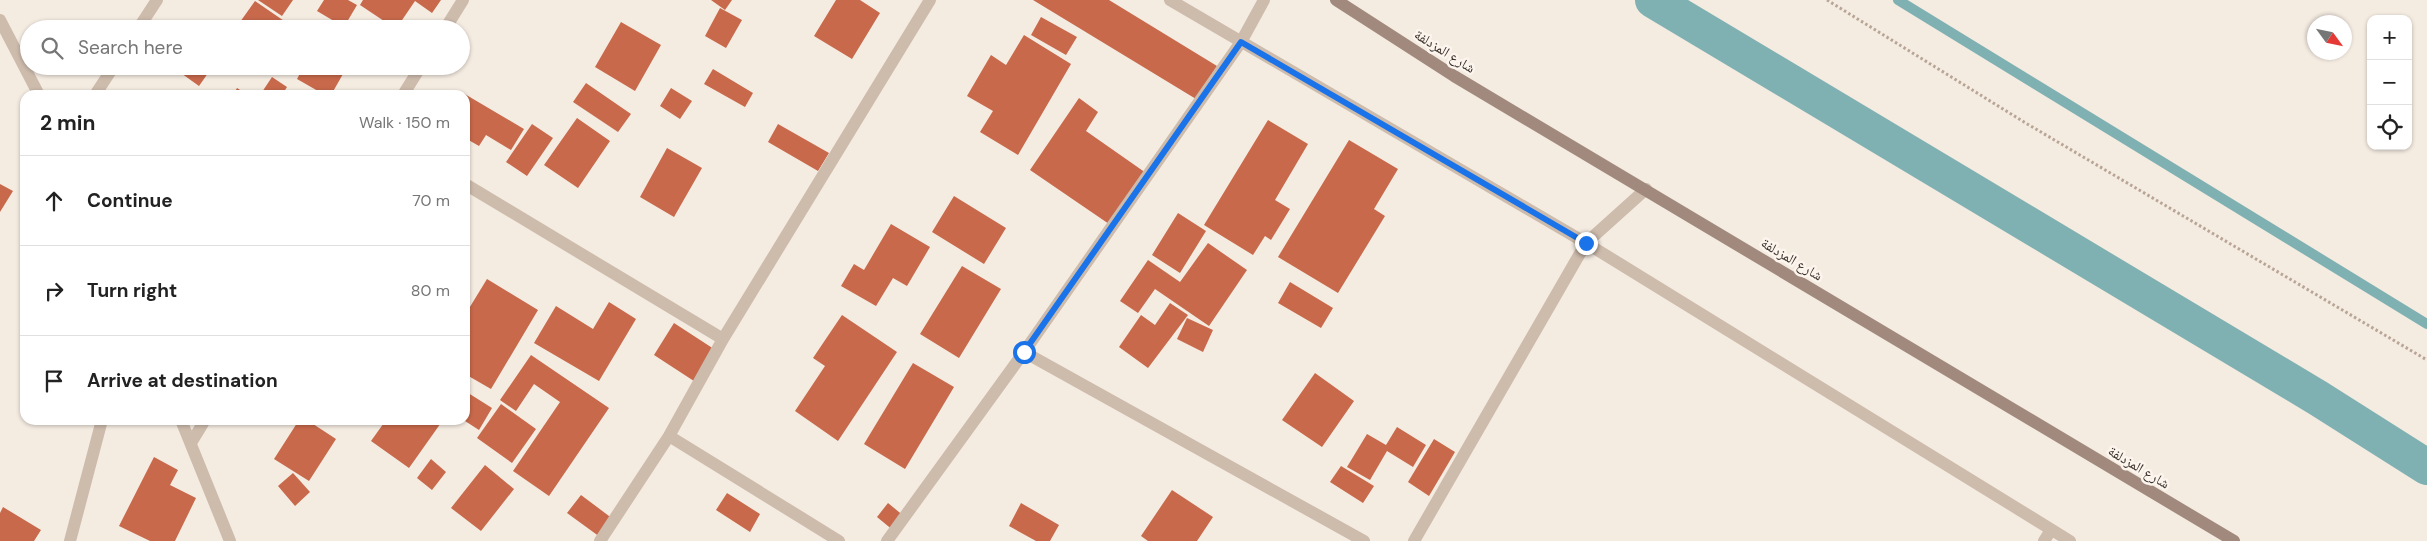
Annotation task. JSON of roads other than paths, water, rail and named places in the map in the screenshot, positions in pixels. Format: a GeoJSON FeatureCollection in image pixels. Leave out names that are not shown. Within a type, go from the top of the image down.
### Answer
{"type":"FeatureCollection","features":[{"type":"Feature","properties":{"kind":"street"},"geometry":{"type":"LineString","coordinates":[[144,20],[157,0]]}},
{"type":"Feature","properties":{"kind":"street"},"geometry":{"type":"LineString","coordinates":[[451,20],[463,0]]}},
{"type":"Feature","properties":{"kind":"street"},"geometry":{"type":"LineString","coordinates":[[600,541],[669,436],[723,340],[930,0]]}},
{"type":"Feature","properties":{"kind":"street"},"geometry":{"type":"LineString","coordinates":[[1170,0],[1586,243],[2048,536],[2070,541]]}},
{"type":"Feature","properties":{"kind":"street"},"geometry":{"type":"LineString","coordinates":[[886,541],[1024,352],[1241,42],[1264,0]]}},
{"type":"Feature","properties":{"kind":"street","name":"شارع المزدلفة"},"geometry":{"type":"LineString","coordinates":[[1336,0],[1454,76],[2234,541]]}},
{"type":"Feature","properties":{"kind":"street"},"geometry":{"type":"LineString","coordinates":[[0,20],[20,58]]}},
{"type":"Feature","properties":{"kind":"street"},"geometry":{"type":"LineString","coordinates":[[29,75],[36,90]]}},
{"type":"Feature","properties":{"kind":"street"},"geometry":{"type":"LineString","coordinates":[[98,90],[108,75]]}},
{"type":"Feature","properties":{"kind":"street"},"geometry":{"type":"LineString","coordinates":[[406,90],[415,75]]}},
{"type":"Feature","properties":{"kind":"street"},"geometry":{"type":"LineString","coordinates":[[470,187],[723,340]]}},
{"type":"Feature","properties":{"kind":"street"},"geometry":{"type":"LineString","coordinates":[[1414,541],[1586,243],[1646,189]]}},
{"type":"Feature","properties":{"kind":"street"},"geometry":{"type":"LineString","coordinates":[[1024,352],[1364,541]]}},
{"type":"Feature","properties":{"kind":"street"},"geometry":{"type":"LineString","coordinates":[[70,541],[101,425]]}},
{"type":"Feature","properties":{"kind":"street"},"geometry":{"type":"LineString","coordinates":[[183,425],[230,541]]}},
{"type":"Feature","properties":{"kind":"street"},"geometry":{"type":"LineString","coordinates":[[191,443],[202,425]]}},
{"type":"Feature","properties":{"kind":"street"},"geometry":{"type":"LineString","coordinates":[[669,436],[839,541]]}},
{"type":"Feature","properties":{"kind":"waterway"},"geometry":{"type":"LineString","coordinates":[[1653,0],[2318,398],[2427,467]]}},
{"type":"Feature","properties":{"kind":"waterway"},"geometry":{"type":"LineString","coordinates":[[1898,0],[2427,324]]}}]}
